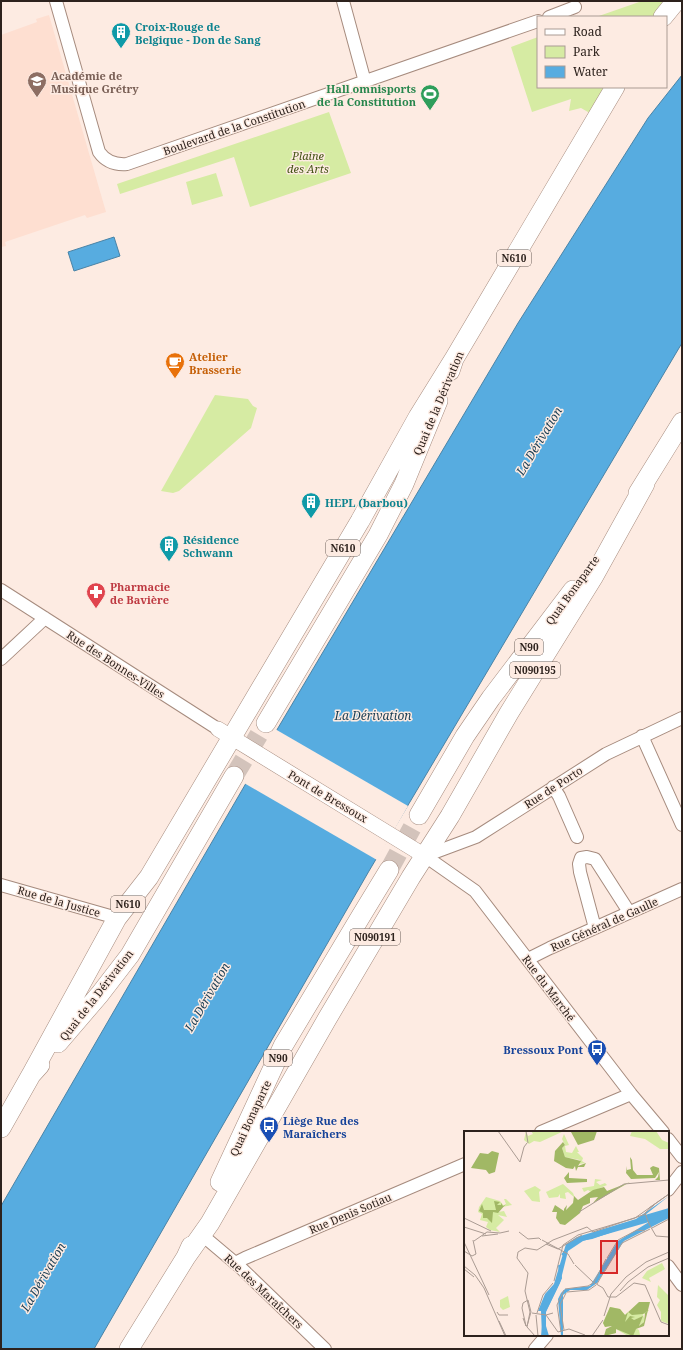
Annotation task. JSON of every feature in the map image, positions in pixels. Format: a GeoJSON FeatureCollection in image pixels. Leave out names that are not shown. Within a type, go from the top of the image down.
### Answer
{"type":"FeatureCollection","features":[{"type":"Feature","properties":{"kind":"main road","name":"Quai de la Dérivation"},"geometry":{"type":"LineString","coordinates":[[266,723],[378,535],[401,490],[430,422],[454,359],[614,88]]}},
{"type":"Feature","properties":{"kind":"main road","name":"N610"},"geometry":{"type":"LineString","coordinates":[[31,1075],[117,918],[149,877],[224,733],[261,688],[360,521],[418,417],[454,359]]}},
{"type":"Feature","properties":{"kind":"main road","name":"N90"},"geometry":{"type":"LineString","coordinates":[[645,484],[682,422]]}},
{"type":"Feature","properties":{"kind":"main road","name":"Quai Bonaparte"},"geometry":{"type":"LineString","coordinates":[[419,815],[465,736],[491,698],[588,569],[645,484]]}},
{"type":"Feature","properties":{"kind":"main road","name":"N090195"},"geometry":{"type":"LineString","coordinates":[[424,856],[450,816],[509,712],[594,576],[645,484]]}},
{"type":"Feature","properties":{"kind":"main road","name":"Quai de la Dérivation"},"geometry":{"type":"LineString","coordinates":[[1,1128],[31,1075],[100,994],[130,955],[234,776]]}},
{"type":"Feature","properties":{"kind":"main road","name":"N090191"},"geometry":{"type":"LineString","coordinates":[[186,1257],[202,1236],[335,1005],[424,856]]}},
{"type":"Feature","properties":{"kind":"main road","name":"Quai Bonaparte"},"geometry":{"type":"LineString","coordinates":[[129,1349],[186,1257],[283,1046],[389,870]]}},
{"type":"Feature","properties":{"kind":"street","name":"Boulevard de la Constitution"},"geometry":{"type":"LineString","coordinates":[[56,1],[99,152],[102,157],[111,163],[119,165],[127,164],[537,21]]}},
{"type":"Feature","properties":{"kind":"street"},"geometry":{"type":"LineString","coordinates":[[343,1],[364,82]]}},
{"type":"Feature","properties":{"kind":"street"},"geometry":{"type":"LineString","coordinates":[[552,16],[575,7]]}},
{"type":"Feature","properties":{"kind":"street","name":"Rue des Bonnes-Villes"},"geometry":{"type":"LineString","coordinates":[[1,590],[224,733]]}},
{"type":"Feature","properties":{"kind":"street"},"geometry":{"type":"LineString","coordinates":[[1,659],[46,618]]}},
{"type":"Feature","properties":{"kind":"street","name":"Rue de Porto"},"geometry":{"type":"LineString","coordinates":[[424,856],[476,837],[606,754],[682,718]]}},
{"type":"Feature","properties":{"kind":"street","name":"Pont de Bressoux"},"geometry":{"type":"LineString","coordinates":[[224,733],[424,856]]}},
{"type":"Feature","properties":{"kind":"street"},"geometry":{"type":"LineString","coordinates":[[642,736],[682,825]]}},
{"type":"Feature","properties":{"kind":"street"},"geometry":{"type":"LineString","coordinates":[[553,787],[560,796],[577,838]]}},
{"type":"Feature","properties":{"kind":"street","name":"Rue du Marché"},"geometry":{"type":"LineString","coordinates":[[424,856],[475,891],[661,1131]]}},
{"type":"Feature","properties":{"kind":"street"},"geometry":{"type":"LineString","coordinates":[[595,928],[580,872],[579,864],[581,858],[587,856],[595,859],[629,912]]}},
{"type":"Feature","properties":{"kind":"street","name":"Rue de la Justice"},"geometry":{"type":"LineString","coordinates":[[1,885],[117,918]]}},
{"type":"Feature","properties":{"kind":"street","name":"Rue Général de Gaulle"},"geometry":{"type":"LineString","coordinates":[[528,960],[550,948],[682,889]]}},
{"type":"Feature","properties":{"kind":"street"},"geometry":{"type":"LineString","coordinates":[[543,1131],[631,1094]]}},
{"type":"Feature","properties":{"kind":"street"},"geometry":{"type":"LineString","coordinates":[[674,1140],[682,1157]]}},
{"type":"Feature","properties":{"kind":"street","name":"Rue Denis Sotiau"},"geometry":{"type":"LineString","coordinates":[[235,1263],[464,1164]]}},
{"type":"Feature","properties":{"kind":"street"},"geometry":{"type":"LineString","coordinates":[[669,1189],[682,1172]]}},
{"type":"Feature","properties":{"kind":"street","name":"Rue des Maraîchers"},"geometry":{"type":"LineString","coordinates":[[202,1236],[235,1263],[325,1349]]}},
{"type":"Feature","properties":{"kind":"street"},"geometry":{"type":"LineString","coordinates":[[669,1267],[682,1285]]}},
{"type":"Feature","properties":{"kind":"street"},"geometry":{"type":"LineString","coordinates":[[535,1349],[546,1336]]}},
{"type":"Feature","properties":{"kind":"shaded area","name":"Académie de Musique Grétry"},"geometry":{"type":"Polygon","coordinates":[[[49,15],[106,212],[87,218],[85,215],[5,242],[6,246],[1,247],[1,35],[37,22],[36,19],[49,15]]]}},
{"type":"Feature","properties":{"kind":"green space"},"geometry":{"type":"Polygon","coordinates":[[[642,1],[672,1],[660,16],[599,16],[642,1]]]}},
{"type":"Feature","properties":{"kind":"green space"},"geometry":{"type":"Polygon","coordinates":[[[537,37],[537,88],[610,88],[595,116],[581,108],[569,111],[571,99],[532,112],[511,47],[537,37]]]}},
{"type":"Feature","properties":{"kind":"green space","name":"Plaine des Arts"},"geometry":{"type":"Polygon","coordinates":[[[329,112],[351,173],[250,207],[234,157],[120,194],[117,184],[329,112]]]}},
{"type":"Feature","properties":{"kind":"green space"},"geometry":{"type":"Polygon","coordinates":[[[216,173],[223,196],[192,205],[186,182],[216,173]]]}},
{"type":"Feature","properties":{"kind":"green space"},"geometry":{"type":"Polygon","coordinates":[[[215,395],[248,399],[253,406],[257,408],[251,428],[179,491],[173,493],[161,491],[215,395]]]}},
{"type":"Feature","properties":{"kind":"water","name":"La Dérivation"},"geometry":{"type":"Polygon","coordinates":[[[682,75],[682,343],[369,871],[94,1349],[1,1349],[1,1206],[278,728],[518,323],[648,118],[682,75]]]}},
{"type":"Feature","properties":{"kind":"water"},"geometry":{"type":"Polygon","coordinates":[[[114,237],[120,256],[74,271],[68,252],[114,237]]]}},
{"type":"Feature","properties":{"kind":"pier"},"geometry":{"type":"Polygon","coordinates":[[[275,729],[408,806],[377,860],[244,783],[275,729]]]}},
{"type":"Feature","properties":{"kind":"tunnel"},"geometry":{"type":"LineString","coordinates":[[234,776],[266,723]]}},
{"type":"Feature","properties":{"kind":"tunnel"},"geometry":{"type":"LineString","coordinates":[[389,870],[419,815]]}},
{"type":"Feature","properties":{"kind":"place","name":"Croix-Rouge de Belgique - Don de Sang"},"geometry":{"type":"Point","coordinates":[121,49]}},
{"type":"Feature","properties":{"kind":"place","name":"Académie de Musique Grétry"},"geometry":{"type":"Point","coordinates":[37,98]}},
{"type":"Feature","properties":{"kind":"place","name":"Hall omnisports de la Constitution"},"geometry":{"type":"Point","coordinates":[430,111]}},
{"type":"Feature","properties":{"kind":"place","name":"Atelier Brasserie"},"geometry":{"type":"Point","coordinates":[175,379]}},
{"type":"Feature","properties":{"kind":"place","name":"HEPL (barbou)"},"geometry":{"type":"Point","coordinates":[311,519]}},
{"type":"Feature","properties":{"kind":"place","name":"Résidence Schwann"},"geometry":{"type":"Point","coordinates":[169,562]}},
{"type":"Feature","properties":{"kind":"place","name":"Pharmacie de Bavière"},"geometry":{"type":"Point","coordinates":[96,609]}},
{"type":"Feature","properties":{"kind":"place","name":"Bressoux Pont"},"geometry":{"type":"Point","coordinates":[597,1066]}},
{"type":"Feature","properties":{"kind":"place","name":"Liège Rue des Maraîchers"},"geometry":{"type":"Point","coordinates":[269,1143]}}]}
